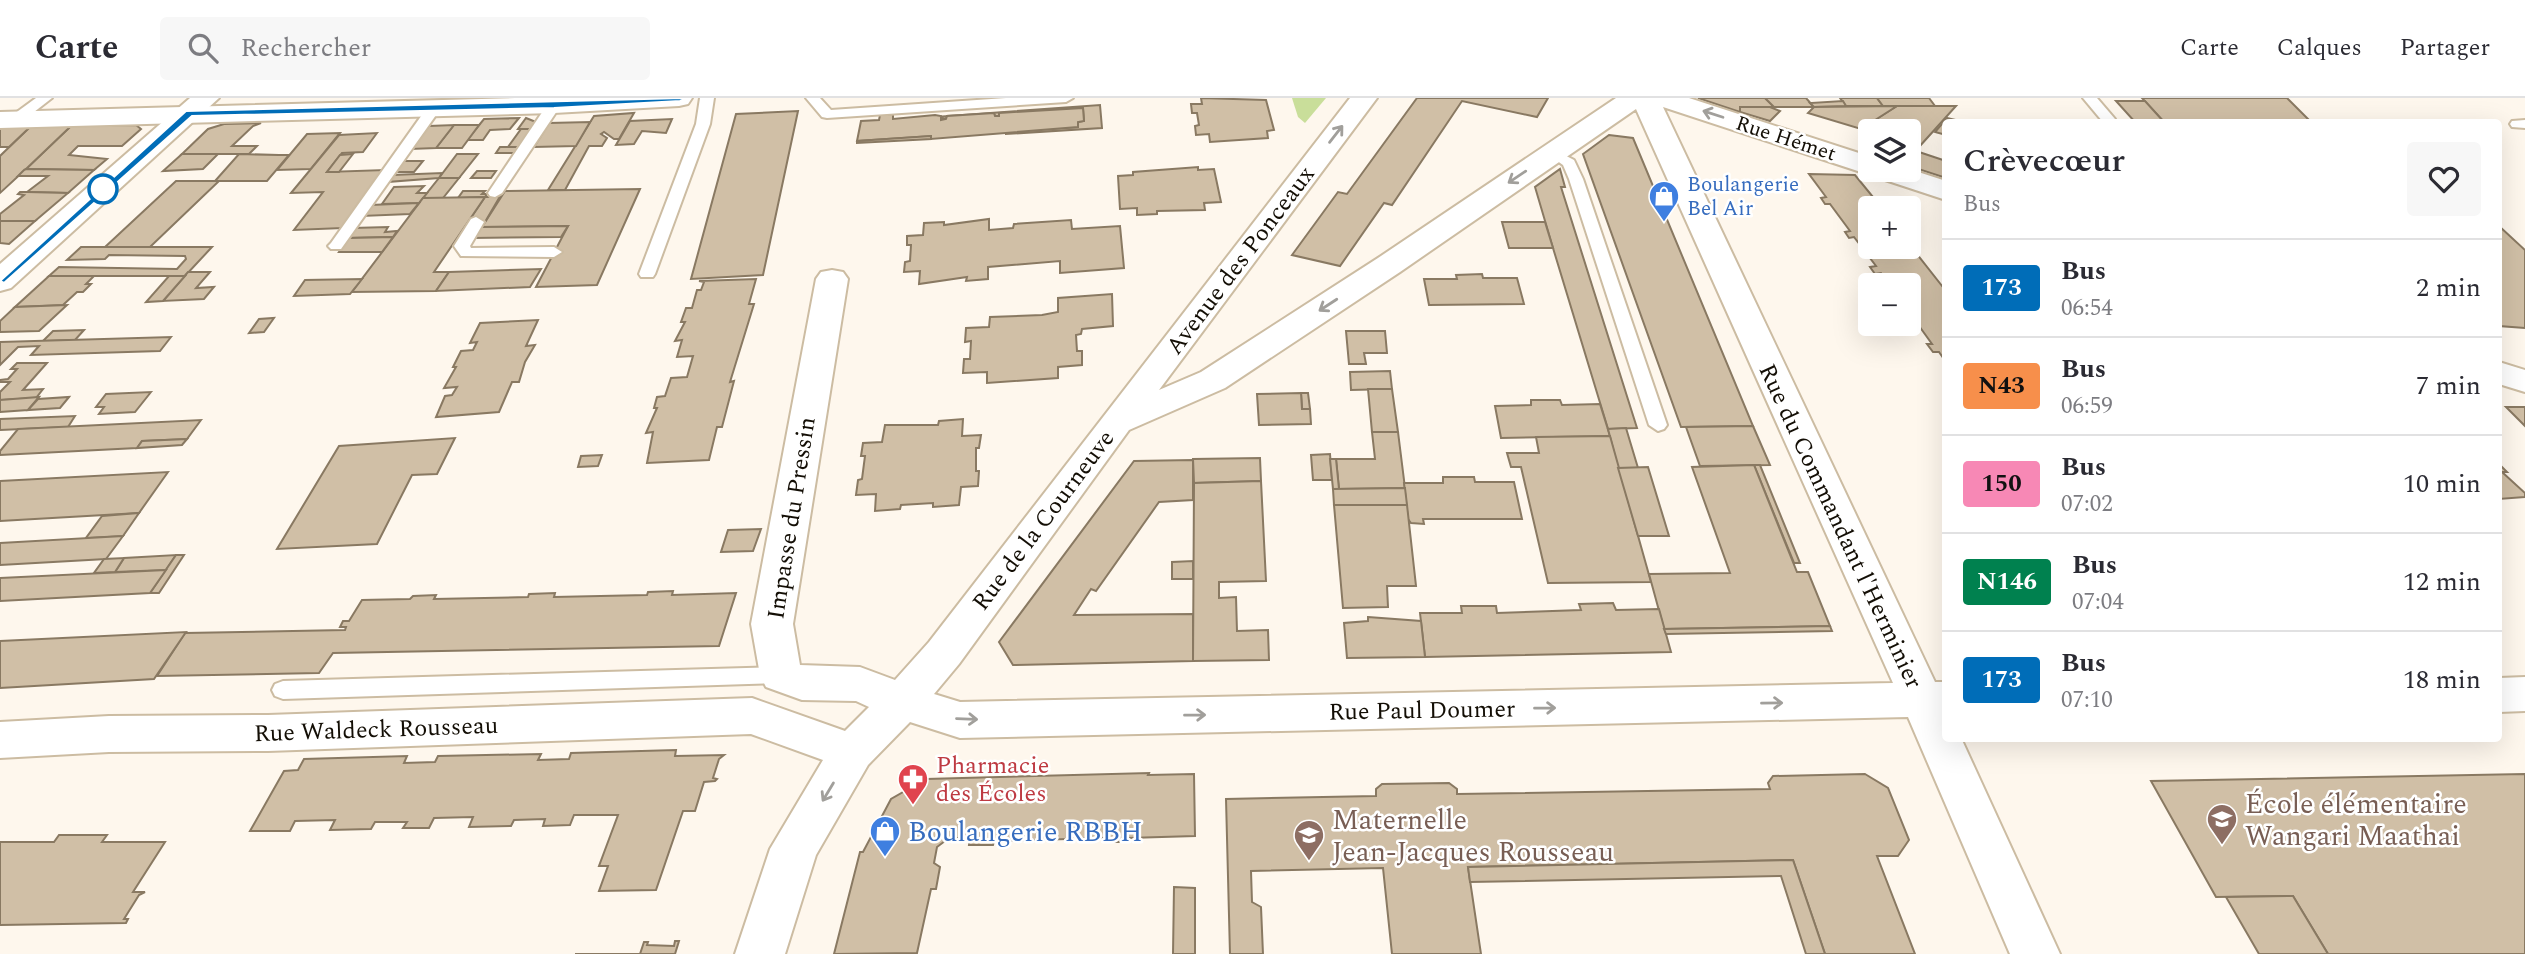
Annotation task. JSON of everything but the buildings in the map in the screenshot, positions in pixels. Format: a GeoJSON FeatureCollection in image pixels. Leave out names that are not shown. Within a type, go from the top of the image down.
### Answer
{"type":"FeatureCollection","features":[{"type":"Feature","properties":{"kind":"street"},"geometry":{"type":"LineString","coordinates":[[8,120],[197,106],[434,108],[679,98]]}},
{"type":"Feature","properties":{"kind":"street","name":"Avenue des Ponceaux"},"geometry":{"type":"LineString","coordinates":[[1116,422],[1364,98]]}},
{"type":"Feature","properties":{"kind":"street","name":"Rue de la Courneuve"},"geometry":{"type":"LineString","coordinates":[[760,954],[794,849],[852,752],[902,702],[944,653],[1116,422],[1213,380],[1390,265],[1634,98]]}},
{"type":"Feature","properties":{"kind":"street","name":"Rue du Commandant l'Herminier"},"geometry":{"type":"LineString","coordinates":[[1645,98],[1942,722]]}},
{"type":"Feature","properties":{"kind":"street","name":"Rue Hémet"},"geometry":{"type":"LineString","coordinates":[[1662,98],[1858,162]]}},
{"type":"Feature","properties":{"kind":"street"},"geometry":{"type":"LineString","coordinates":[[0,281],[197,106]]}},
{"type":"Feature","properties":{"kind":"street"},"geometry":{"type":"LineString","coordinates":[[1919,182],[1942,190]]}},
{"type":"Feature","properties":{"kind":"street","name":"Impasse du Pressin"},"geometry":{"type":"LineString","coordinates":[[781,674],[772,624],[832,279]]}},
{"type":"Feature","properties":{"kind":"street"},"geometry":{"type":"LineString","coordinates":[[2502,374],[2525,382]]}},
{"type":"Feature","properties":{"kind":"street"},"geometry":{"type":"LineString","coordinates":[[781,674],[802,683],[860,684],[902,702]]}},
{"type":"Feature","properties":{"kind":"street","name":"Rue Waldeck Rousseau"},"geometry":{"type":"LineString","coordinates":[[0,740],[109,734],[282,732],[752,716],[860,684]]}},
{"type":"Feature","properties":{"kind":"street"},"geometry":{"type":"LineString","coordinates":[[2502,695],[2525,694]]}},
{"type":"Feature","properties":{"kind":"street","name":"Rue Paul Doumer"},"geometry":{"type":"LineString","coordinates":[[902,702],[960,720],[1933,699]]}},
{"type":"Feature","properties":{"kind":"street","name":"Rue Waldeck Rousseau"},"geometry":{"type":"LineString","coordinates":[[752,716],[852,752]]}},
{"type":"Feature","properties":{"kind":"street","name":"Rue du Commandant l'Herminier"},"geometry":{"type":"LineString","coordinates":[[1950,742],[2035,954]]}},
{"type":"Feature","properties":{"kind":"lane"},"geometry":{"type":"LineString","coordinates":[[8,120],[45,98]]}},
{"type":"Feature","properties":{"kind":"lane"},"geometry":{"type":"LineString","coordinates":[[646,274],[703,124],[707,98]]}},
{"type":"Feature","properties":{"kind":"lane"},"geometry":{"type":"LineString","coordinates":[[813,98],[827,114],[1066,98]]}},
{"type":"Feature","properties":{"kind":"lane"},"geometry":{"type":"LineString","coordinates":[[2090,98],[2108,119]]}},
{"type":"Feature","properties":{"kind":"lane"},"geometry":{"type":"LineString","coordinates":[[495,193],[554,105]]}},
{"type":"Feature","properties":{"kind":"lane"},"geometry":{"type":"LineString","coordinates":[[336,246],[434,108]]}},
{"type":"Feature","properties":{"kind":"lane"},"geometry":{"type":"LineString","coordinates":[[1553,153],[1569,163],[1577,179],[1658,425]]}},
{"type":"Feature","properties":{"kind":"lane"},"geometry":{"type":"LineString","coordinates":[[476,222],[462,246],[466,253],[554,252]]}},
{"type":"Feature","properties":{"kind":"lane"},"geometry":{"type":"LineString","coordinates":[[283,690],[781,674]]}},
{"type":"Feature","properties":{"kind":"green space"},"geometry":{"type":"Polygon","coordinates":[[[1292,98],[1326,98],[1305,123],[1298,117],[1292,98]]]}},
{"type":"Feature","properties":{"kind":"bus line","name":"173"},"geometry":{"type":"LineString","coordinates":[[0,281],[189,113],[554,105],[680,98]]}},
{"type":"Feature","properties":{"kind":"place","name":"Boulangerie Bel Air"},"geometry":{"type":"Point","coordinates":[1664,223]}},
{"type":"Feature","properties":{"kind":"place","name":"Pharmacie des Écoles"},"geometry":{"type":"Point","coordinates":[913,806]}},
{"type":"Feature","properties":{"kind":"place","name":"École élémentaire Wangari Maathai"},"geometry":{"type":"Point","coordinates":[2222,846]}},
{"type":"Feature","properties":{"kind":"place","name":"Boulangerie RBBH"},"geometry":{"type":"Point","coordinates":[885,858]}},
{"type":"Feature","properties":{"kind":"place","name":"Maternelle Jean-Jacques Rousseau"},"geometry":{"type":"Point","coordinates":[1309,862]}}]}
